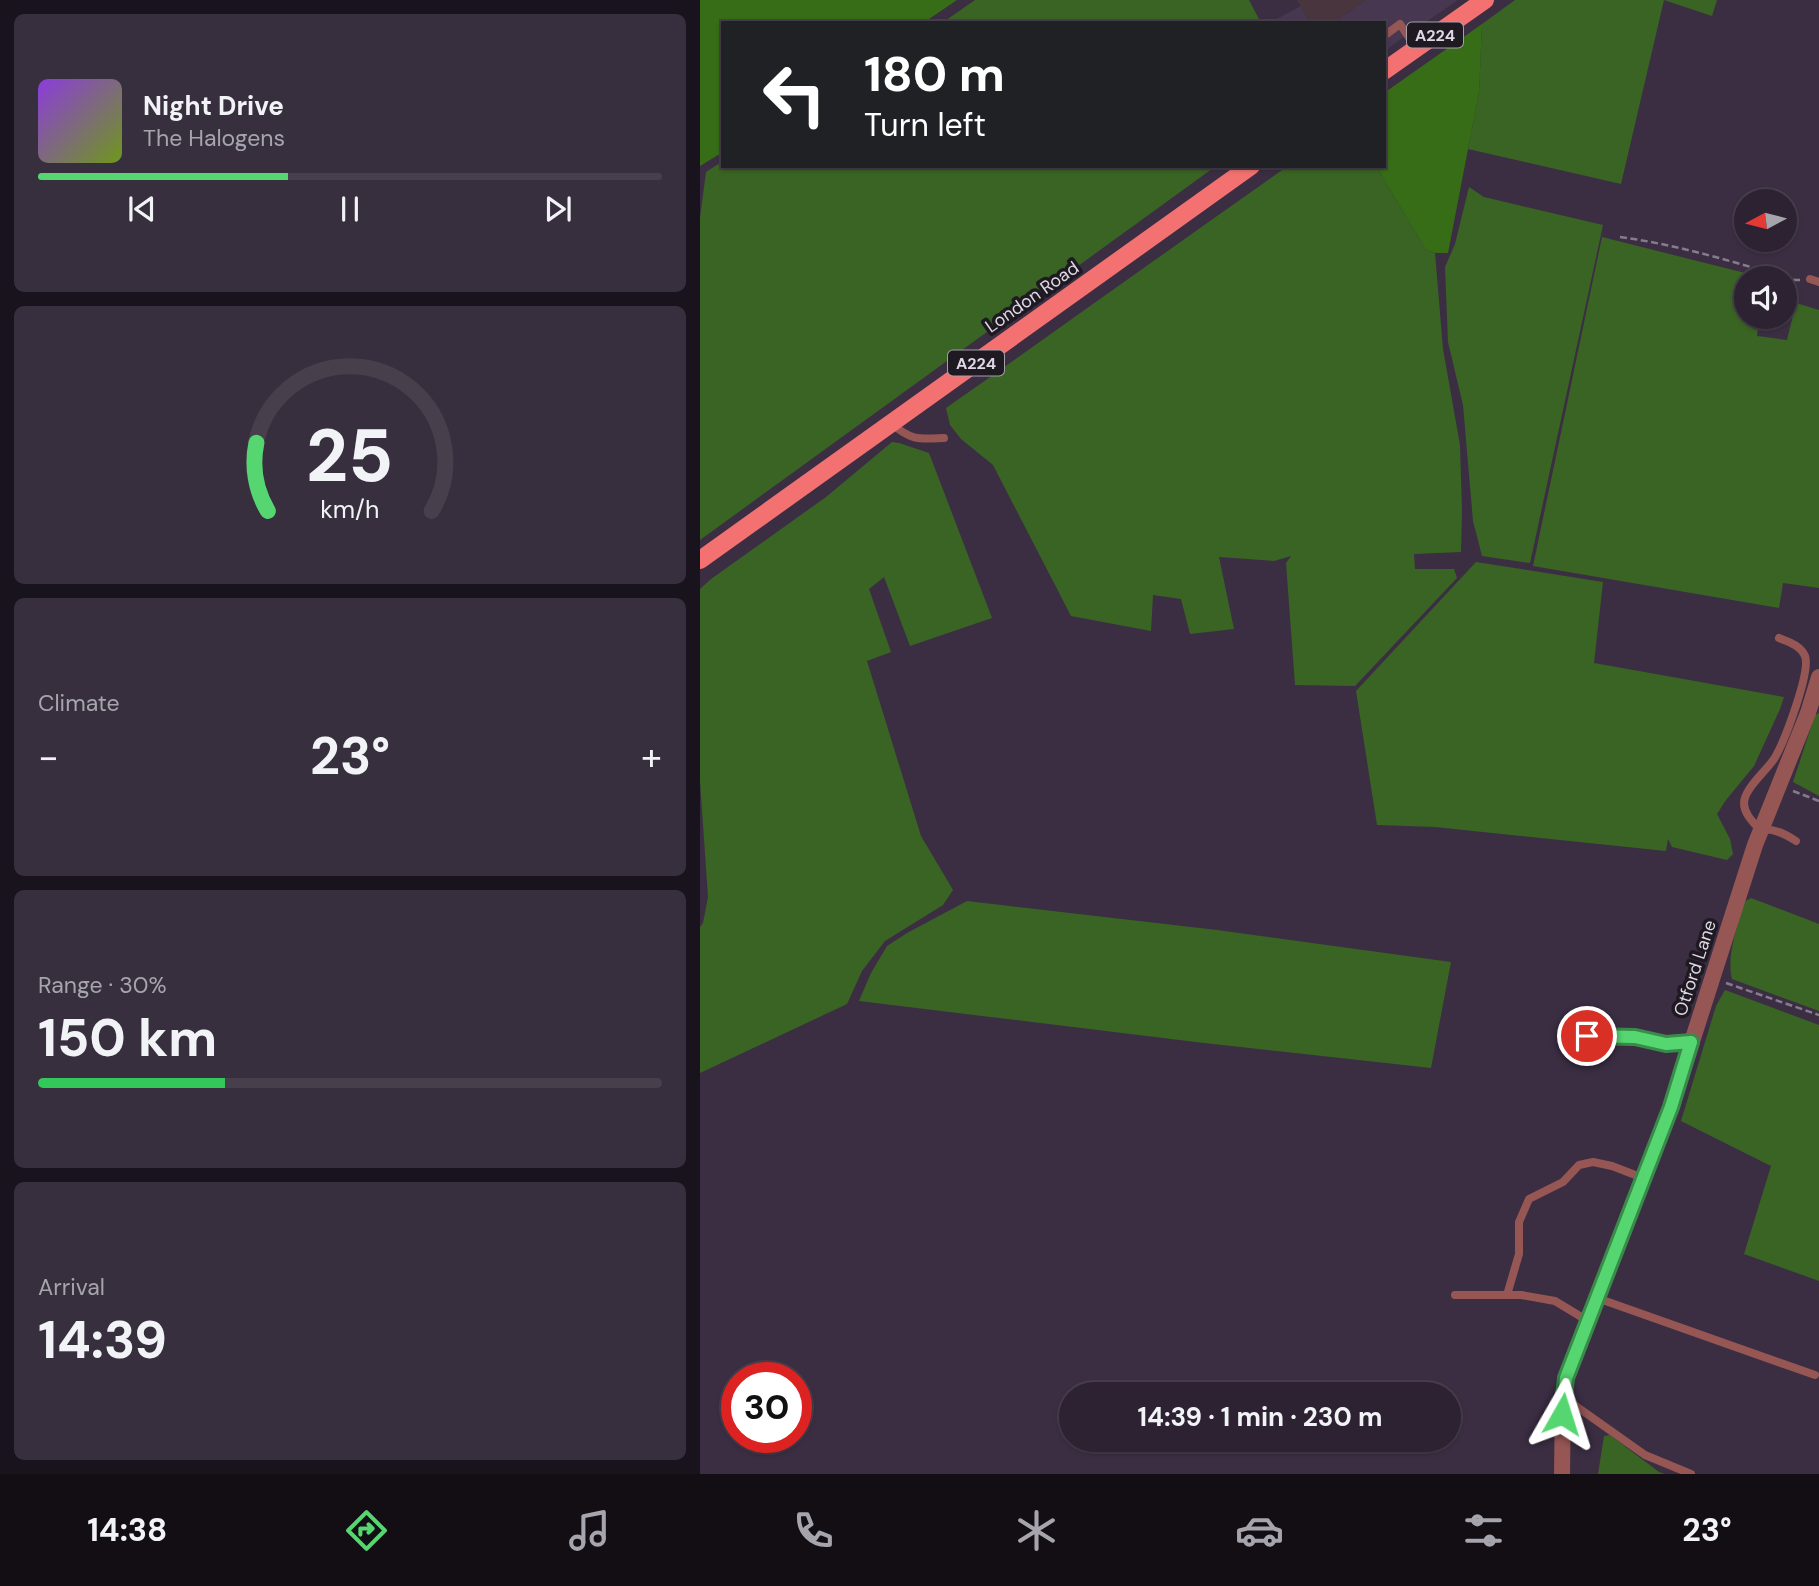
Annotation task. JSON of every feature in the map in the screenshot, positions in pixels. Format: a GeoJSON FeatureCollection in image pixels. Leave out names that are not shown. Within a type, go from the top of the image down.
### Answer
{"type":"FeatureCollection","features":[{"type":"Feature","properties":{"kind":"main road","name":"A224"},"geometry":{"type":"LineString","coordinates":[[1386,70],[1485,0]]}},
{"type":"Feature","properties":{"kind":"main road","name":"London Road"},"geometry":{"type":"LineString","coordinates":[[700,560],[1248,168]]}},
{"type":"Feature","properties":{"kind":"street","name":"Otford Lane"},"geometry":{"type":"LineString","coordinates":[[1562,1474],[1563,1397],[1566,1378],[1671,1107],[1760,830],[1808,713],[1819,677]]}},
{"type":"Feature","properties":{"kind":"lane"},"geometry":{"type":"LineString","coordinates":[[1386,34],[1400,24],[1416,48]]}},
{"type":"Feature","properties":{"kind":"lane"},"geometry":{"type":"LineString","coordinates":[[891,423],[905,435],[920,439],[944,438]]}},
{"type":"Feature","properties":{"kind":"lane"},"geometry":{"type":"LineString","coordinates":[[1779,638],[1797,645],[1805,655],[1807,667],[1796,708],[1775,757],[1744,800],[1744,812],[1760,830],[1779,832],[1796,841]]}},
{"type":"Feature","properties":{"kind":"lane"},"geometry":{"type":"LineString","coordinates":[[1587,1036],[1635,1037],[1666,1044],[1691,1042]]}},
{"type":"Feature","properties":{"kind":"lane"},"geometry":{"type":"LineString","coordinates":[[1507,1295],[1519,1254],[1519,1222],[1529,1199],[1563,1182],[1579,1165],[1593,1162],[1643,1178]]}},
{"type":"Feature","properties":{"kind":"lane"},"geometry":{"type":"LineString","coordinates":[[1455,1295],[1521,1295],[1555,1301],[1588,1321]]}},
{"type":"Feature","properties":{"kind":"lane"},"geometry":{"type":"LineString","coordinates":[[1597,1298],[1815,1376]]}},
{"type":"Feature","properties":{"kind":"lane"},"geometry":{"type":"LineString","coordinates":[[1563,1397],[1645,1455],[1691,1474]]}},
{"type":"Feature","properties":{"kind":"path"},"geometry":{"type":"LineString","coordinates":[[1620,236],[1712,256],[1795,280],[1815,281]]}},
{"type":"Feature","properties":{"kind":"path"},"geometry":{"type":"LineString","coordinates":[[1778,785],[1819,801]]}},
{"type":"Feature","properties":{"kind":"path"},"geometry":{"type":"LineString","coordinates":[[1712,978],[1819,1015]]}},
{"type":"Feature","properties":{"kind":"shaded area"},"geometry":{"type":"Polygon","coordinates":[[[1297,0],[1366,0],[1336,21],[1309,21],[1297,0]]]}},
{"type":"Feature","properties":{"kind":"shaded area"},"geometry":{"type":"Polygon","coordinates":[[[1366,0],[1458,0],[1386,50],[1386,21],[1336,21],[1366,0]]]}},
{"type":"Feature","properties":{"kind":"shaded area"},"geometry":{"type":"Polygon","coordinates":[[[1301,6],[1309,21],[1273,21],[1301,6]]]}},
{"type":"Feature","properties":{"kind":"green space"},"geometry":{"type":"Polygon","coordinates":[[[700,0],[957,0],[926,21],[721,21],[721,153],[700,166],[700,0]]]}},
{"type":"Feature","properties":{"kind":"green space"},"geometry":{"type":"Polygon","coordinates":[[[975,0],[1249,0],[1260,21],[945,21],[975,0]]]}},
{"type":"Feature","properties":{"kind":"green space"},"geometry":{"type":"Polygon","coordinates":[[[1515,0],[1664,0],[1621,184],[1468,149],[1479,92],[1482,24],[1515,0]]]}},
{"type":"Feature","properties":{"kind":"green space"},"geometry":{"type":"Polygon","coordinates":[[[1664,0],[1717,0],[1712,16],[1664,0]]]}},
{"type":"Feature","properties":{"kind":"green space"},"geometry":{"type":"Polygon","coordinates":[[[1482,24],[1479,92],[1448,253],[1426,250],[1377,168],[1386,168],[1386,92],[1482,24]]]}},
{"type":"Feature","properties":{"kind":"green space"},"geometry":{"type":"Polygon","coordinates":[[[721,162],[721,168],[1213,168],[700,540],[700,218],[706,172],[721,162]]]}},
{"type":"Feature","properties":{"kind":"green space"},"geometry":{"type":"Polygon","coordinates":[[[1285,168],[1377,168],[1426,250],[1435,253],[1443,349],[1460,445],[1461,552],[1414,554],[1415,569],[1454,569],[1457,578],[1355,686],[1295,685],[1286,563],[1291,556],[1274,561],[1219,557],[1234,629],[1190,634],[1181,599],[1153,595],[1151,631],[1071,616],[993,465],[961,439],[950,425],[946,408],[1285,168]]]}},
{"type":"Feature","properties":{"kind":"green space"},"geometry":{"type":"Polygon","coordinates":[[[1469,187],[1484,197],[1603,225],[1530,563],[1482,556],[1473,521],[1463,405],[1448,342],[1445,267],[1455,244],[1469,187]]]}},
{"type":"Feature","properties":{"kind":"green space"},"geometry":{"type":"Polygon","coordinates":[[[1602,237],[1734,270],[1734,329],[1758,329],[1757,336],[1787,340],[1790,329],[1797,329],[1797,303],[1819,310],[1819,588],[1783,583],[1779,608],[1533,566],[1602,237]]]}},
{"type":"Feature","properties":{"kind":"green space"},"geometry":{"type":"Polygon","coordinates":[[[892,442],[929,453],[992,618],[910,646],[884,577],[869,589],[891,652],[867,661],[921,836],[953,890],[943,905],[885,941],[862,971],[847,1004],[700,1073],[700,927],[708,897],[700,781],[700,589],[826,497],[892,442]]]}},
{"type":"Feature","properties":{"kind":"green space"},"geometry":{"type":"Polygon","coordinates":[[[1476,562],[1603,582],[1594,663],[1784,697],[1754,766],[1717,814],[1730,839],[1733,854],[1727,860],[1672,847],[1668,839],[1666,851],[1435,827],[1377,825],[1356,691],[1476,562]]]}},
{"type":"Feature","properties":{"kind":"green space"},"geometry":{"type":"Polygon","coordinates":[[[1819,713],[1819,796],[1793,782],[1815,715],[1819,713]]]}},
{"type":"Feature","properties":{"kind":"green space"},"geometry":{"type":"Polygon","coordinates":[[[1751,898],[1819,924],[1819,1011],[1732,979],[1730,960],[1734,940],[1744,902],[1751,898]]]}},
{"type":"Feature","properties":{"kind":"green space"},"geometry":{"type":"Polygon","coordinates":[[[967,901],[1217,930],[1451,962],[1431,1068],[859,1001],[887,946],[967,901]]]}},
{"type":"Feature","properties":{"kind":"green space"},"geometry":{"type":"Polygon","coordinates":[[[1725,990],[1819,1025],[1819,1281],[1744,1254],[1771,1166],[1681,1121],[1716,1006],[1725,990]]]}},
{"type":"Feature","properties":{"kind":"green space"},"geometry":{"type":"Polygon","coordinates":[[[1610,1435],[1665,1474],[1598,1474],[1604,1436],[1610,1435]]]}},
{"type":"Feature","properties":{"kind":"route"},"geometry":{"type":"LineString","coordinates":[[1562,1414],[1566,1378],[1671,1107],[1691,1042],[1666,1044],[1635,1037],[1587,1036]]}}]}
